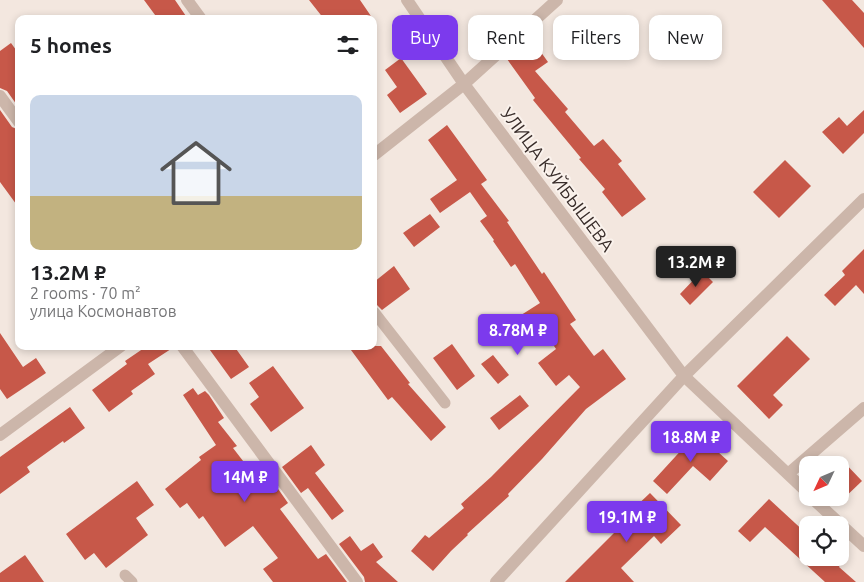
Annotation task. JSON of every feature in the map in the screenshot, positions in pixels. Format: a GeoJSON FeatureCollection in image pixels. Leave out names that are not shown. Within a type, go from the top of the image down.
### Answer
{"type":"FeatureCollection","features":[{"type":"Feature","properties":{"kind":"street"},"geometry":{"type":"LineString","coordinates":[[187,0],[197,15]]}},
{"type":"Feature","properties":{"kind":"street","name":"УЛИЦА КУЙБЫШЕВА"},"geometry":{"type":"LineString","coordinates":[[407,0],[464,84],[684,376],[799,484]]}},
{"type":"Feature","properties":{"kind":"street"},"geometry":{"type":"LineString","coordinates":[[377,153],[464,84],[557,0]]}},
{"type":"Feature","properties":{"kind":"street"},"geometry":{"type":"LineString","coordinates":[[0,96],[15,117]]}},
{"type":"Feature","properties":{"kind":"street"},"geometry":{"type":"LineString","coordinates":[[496,582],[684,376],[864,199]]}},
{"type":"Feature","properties":{"kind":"street"},"geometry":{"type":"LineString","coordinates":[[0,435],[116,350]]}},
{"type":"Feature","properties":{"kind":"street"},"geometry":{"type":"LineString","coordinates":[[185,350],[357,582]]}},
{"type":"Feature","properties":{"kind":"street"},"geometry":{"type":"LineString","coordinates":[[788,474],[864,408]]}},
{"type":"Feature","properties":{"kind":"street"},"geometry":{"type":"LineString","coordinates":[[821,506],[864,546]]}},
{"type":"Feature","properties":{"kind":"lane"},"geometry":{"type":"LineString","coordinates":[[377,316],[445,404]]}},
{"type":"Feature","properties":{"kind":"building"},"geometry":{"type":"Polygon","coordinates":[[[144,0],[175,0],[185,15],[155,15],[144,0]]]}},
{"type":"Feature","properties":{"kind":"building"},"geometry":{"type":"Polygon","coordinates":[[[309,0],[360,0],[370,15],[321,15],[309,0]]]}},
{"type":"Feature","properties":{"kind":"building"},"geometry":{"type":"Polygon","coordinates":[[[822,0],[852,0],[864,13],[864,48],[822,0]]]}},
{"type":"Feature","properties":{"kind":"building"},"geometry":{"type":"Polygon","coordinates":[[[11,43],[15,48],[15,102],[7,91],[0,88],[0,51],[11,43]]]}},
{"type":"Feature","properties":{"kind":"building"},"geometry":{"type":"Polygon","coordinates":[[[543,55],[548,62],[535,71],[568,109],[565,112],[594,146],[603,139],[622,161],[618,164],[646,199],[622,217],[602,192],[605,189],[533,100],[535,98],[508,60],[543,60],[543,55]]]}},
{"type":"Feature","properties":{"kind":"building"},"geometry":{"type":"Polygon","coordinates":[[[398,60],[402,60],[427,94],[400,113],[387,95],[397,87],[385,70],[398,60]]]}},
{"type":"Feature","properties":{"kind":"building"},"geometry":{"type":"Polygon","coordinates":[[[0,110],[12,127],[15,128],[15,203],[0,182],[0,110]]]}},
{"type":"Feature","properties":{"kind":"building"},"geometry":{"type":"Polygon","coordinates":[[[864,110],[864,133],[843,154],[822,132],[839,117],[847,126],[864,110]]]}},
{"type":"Feature","properties":{"kind":"building"},"geometry":{"type":"Polygon","coordinates":[[[447,125],[487,180],[481,184],[509,221],[507,222],[542,274],[544,272],[576,320],[570,324],[594,356],[603,349],[626,379],[586,409],[508,494],[509,496],[467,534],[433,571],[411,551],[425,535],[429,538],[464,508],[461,504],[491,477],[580,387],[569,375],[556,386],[538,363],[556,349],[540,325],[529,332],[518,317],[540,303],[515,264],[511,267],[480,221],[487,216],[470,192],[440,213],[430,199],[457,180],[428,140],[447,125]]]}},
{"type":"Feature","properties":{"kind":"building"},"geometry":{"type":"Polygon","coordinates":[[[785,160],[811,186],[779,218],[753,192],[785,160]]]}},
{"type":"Feature","properties":{"kind":"building"},"geometry":{"type":"Polygon","coordinates":[[[430,214],[440,227],[414,247],[403,233],[430,214]]]}},
{"type":"Feature","properties":{"kind":"building"},"geometry":{"type":"Polygon","coordinates":[[[864,249],[864,294],[856,285],[835,306],[824,295],[845,275],[842,271],[864,249]]]}},
{"type":"Feature","properties":{"kind":"building"},"geometry":{"type":"Polygon","coordinates":[[[394,266],[410,289],[382,310],[377,305],[377,280],[394,266]]]}},
{"type":"Feature","properties":{"kind":"building"},"geometry":{"type":"Polygon","coordinates":[[[702,271],[713,282],[690,305],[680,294],[702,271]]]}},
{"type":"Feature","properties":{"kind":"building"},"geometry":{"type":"Polygon","coordinates":[[[0,333],[23,367],[36,358],[46,373],[7,399],[0,389],[0,333]]]}},
{"type":"Feature","properties":{"kind":"building"},"geometry":{"type":"Polygon","coordinates":[[[787,336],[810,359],[773,395],[783,405],[769,419],[737,386],[787,336]]]}},
{"type":"Feature","properties":{"kind":"building"},"geometry":{"type":"Polygon","coordinates":[[[452,344],[475,376],[457,390],[433,358],[452,344]]]}},
{"type":"Feature","properties":{"kind":"building"},"geometry":{"type":"Polygon","coordinates":[[[377,346],[381,346],[410,383],[408,384],[446,427],[431,441],[392,397],[388,400],[351,350],[377,350],[377,346]]]}},
{"type":"Feature","properties":{"kind":"building"},"geometry":{"type":"Polygon","coordinates":[[[141,350],[169,350],[148,364],[155,374],[131,391],[133,394],[109,412],[92,390],[127,364],[125,361],[141,350]]]}},
{"type":"Feature","properties":{"kind":"building"},"geometry":{"type":"Polygon","coordinates":[[[210,350],[237,350],[249,367],[231,379],[210,350]]]}},
{"type":"Feature","properties":{"kind":"building"},"geometry":{"type":"Polygon","coordinates":[[[493,355],[509,375],[498,384],[481,364],[493,355]]]}},
{"type":"Feature","properties":{"kind":"building"},"geometry":{"type":"Polygon","coordinates":[[[273,366],[304,408],[271,432],[250,404],[259,397],[249,383],[273,366]]]}},
{"type":"Feature","properties":{"kind":"building"},"geometry":{"type":"Polygon","coordinates":[[[193,388],[198,395],[205,391],[209,395],[224,418],[218,422],[237,446],[233,448],[260,483],[269,476],[288,503],[280,509],[318,559],[326,554],[347,582],[273,582],[263,569],[278,558],[253,526],[225,547],[203,516],[199,519],[187,503],[180,508],[165,489],[201,460],[199,457],[216,445],[183,395],[193,388]]]}},
{"type":"Feature","properties":{"kind":"building"},"geometry":{"type":"Polygon","coordinates":[[[520,395],[529,406],[499,430],[490,418],[520,395]]]}},
{"type":"Feature","properties":{"kind":"building"},"geometry":{"type":"Polygon","coordinates":[[[70,407],[85,428],[27,467],[30,472],[0,494],[0,457],[70,407]]]}},
{"type":"Feature","properties":{"kind":"building"},"geometry":{"type":"Polygon","coordinates":[[[697,433],[728,461],[710,481],[693,466],[667,494],[653,481],[697,433]]]}},
{"type":"Feature","properties":{"kind":"building"},"geometry":{"type":"Polygon","coordinates":[[[311,445],[325,465],[315,473],[344,511],[332,520],[308,488],[301,493],[282,467],[311,445]]]}},
{"type":"Feature","properties":{"kind":"building"},"geometry":{"type":"Polygon","coordinates":[[[849,467],[862,481],[849,493],[849,467]]]}},
{"type":"Feature","properties":{"kind":"building"},"geometry":{"type":"Polygon","coordinates":[[[137,481],[154,505],[136,518],[148,535],[106,568],[94,553],[85,560],[66,534],[137,481]]]}},
{"type":"Feature","properties":{"kind":"building"},"geometry":{"type":"Polygon","coordinates":[[[650,493],[681,525],[661,544],[654,536],[621,568],[634,582],[565,582],[633,514],[630,512],[650,493]]]}},
{"type":"Feature","properties":{"kind":"building"},"geometry":{"type":"Polygon","coordinates":[[[769,499],[799,527],[799,558],[765,527],[750,542],[738,531],[769,499]]]}},
{"type":"Feature","properties":{"kind":"building"},"geometry":{"type":"Polygon","coordinates":[[[350,536],[361,551],[373,543],[383,557],[376,562],[398,582],[365,582],[364,577],[339,544],[350,536]]]}},
{"type":"Feature","properties":{"kind":"building"},"geometry":{"type":"Polygon","coordinates":[[[25,555],[44,582],[0,582],[0,573],[25,555]]]}},
{"type":"Feature","properties":{"kind":"building"},"geometry":{"type":"Polygon","coordinates":[[[808,566],[840,566],[856,582],[825,582],[808,566]]]}}]}
